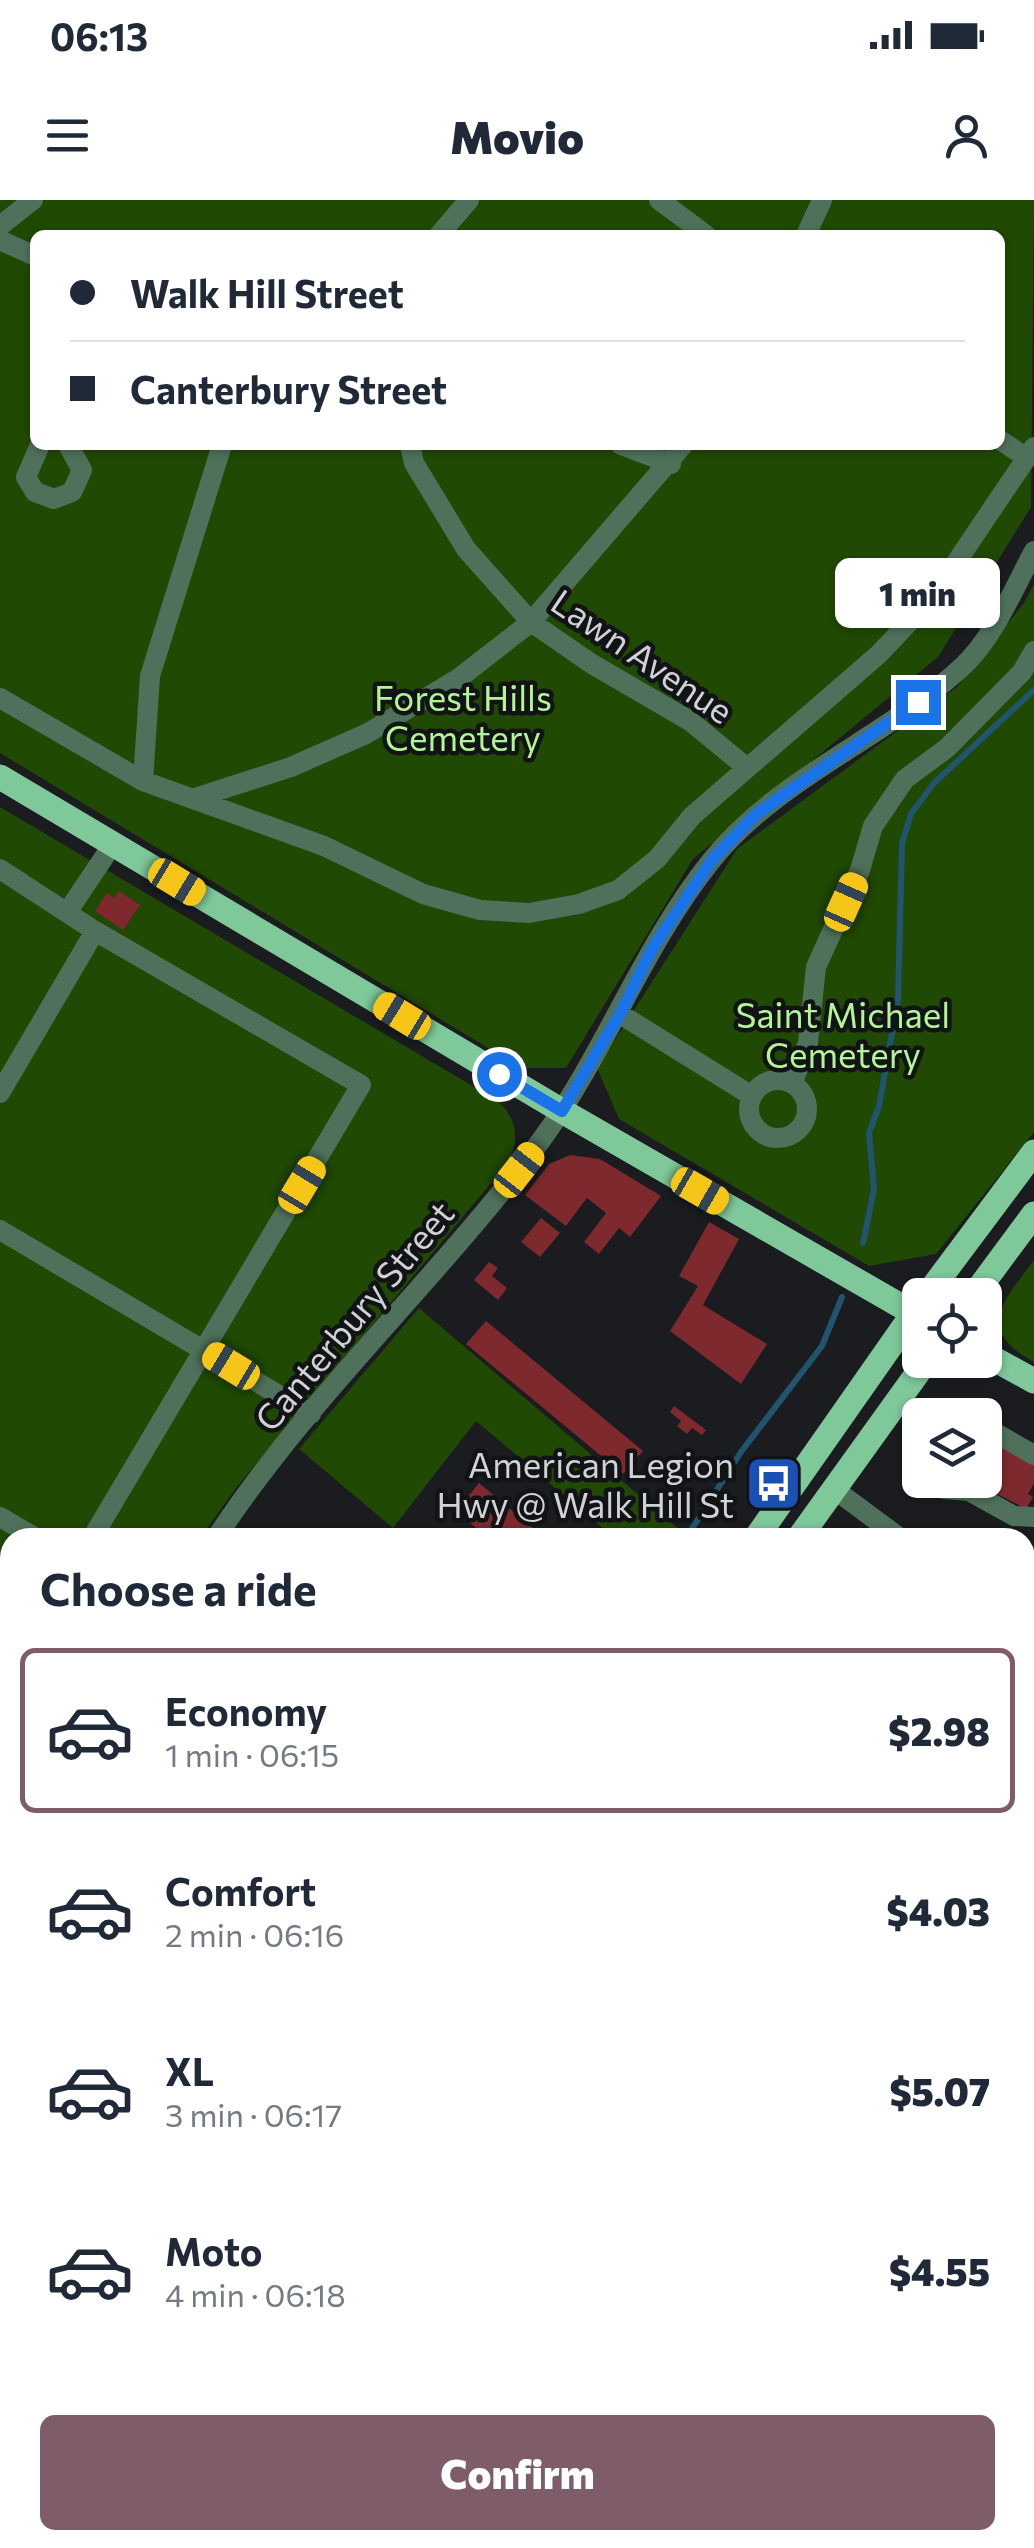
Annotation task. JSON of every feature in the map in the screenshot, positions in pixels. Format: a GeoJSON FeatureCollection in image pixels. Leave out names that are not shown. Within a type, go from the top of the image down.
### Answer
{"type":"FeatureCollection","features":[{"type":"Feature","properties":{"kind":"main road"},"geometry":{"type":"LineString","coordinates":[[0,777],[562,1111],[902,1297]]}},
{"type":"Feature","properties":{"kind":"main road"},"geometry":{"type":"LineString","coordinates":[[941,1278],[1034,1152]]}},
{"type":"Feature","properties":{"kind":"main road"},"geometry":{"type":"LineString","coordinates":[[987,1278],[1034,1214]]}},
{"type":"Feature","properties":{"kind":"main road"},"geometry":{"type":"LineString","coordinates":[[763,1528],[902,1332]]}},
{"type":"Feature","properties":{"kind":"main road"},"geometry":{"type":"LineString","coordinates":[[1002,1364],[1034,1382]]}},
{"type":"Feature","properties":{"kind":"main road"},"geometry":{"type":"LineString","coordinates":[[807,1528],[914,1378]]}},
{"type":"Feature","properties":{"kind":"street"},"geometry":{"type":"LineString","coordinates":[[0,226],[33,200]]}},
{"type":"Feature","properties":{"kind":"street"},"geometry":{"type":"LineString","coordinates":[[443,230],[469,200]]}},
{"type":"Feature","properties":{"kind":"street"},"geometry":{"type":"LineString","coordinates":[[659,200],[699,230]]}},
{"type":"Feature","properties":{"kind":"street"},"geometry":{"type":"LineString","coordinates":[[808,230],[822,200]]}},
{"type":"Feature","properties":{"kind":"street"},"geometry":{"type":"LineString","coordinates":[[0,240],[30,254]]}},
{"type":"Feature","properties":{"kind":"street"},"geometry":{"type":"LineString","coordinates":[[0,698],[143,782],[198,798],[324,846],[423,894],[480,910],[528,913],[579,904],[618,890],[658,858],[692,816],[879,654],[932,598],[1031,452],[1005,442]]}},
{"type":"Feature","properties":{"kind":"street"},"geometry":{"type":"LineString","coordinates":[[38,450],[26,477],[35,492],[54,498],[72,492],[82,470],[71,450]]}},
{"type":"Feature","properties":{"kind":"street"},"geometry":{"type":"LineString","coordinates":[[143,782],[150,676],[220,450]]}},
{"type":"Feature","properties":{"kind":"street","name":"Lawn Avenue"},"geometry":{"type":"LineString","coordinates":[[411,450],[414,463],[466,548],[531,622],[592,664],[690,721],[746,766]]}},
{"type":"Feature","properties":{"kind":"street"},"geometry":{"type":"LineString","coordinates":[[633,450],[671,464]]}},
{"type":"Feature","properties":{"kind":"street"},"geometry":{"type":"LineString","coordinates":[[198,798],[291,767],[366,734],[459,678],[531,622],[680,450]]}},
{"type":"Feature","properties":{"kind":"street","name":"Canterbury Street"},"geometry":{"type":"LineString","coordinates":[[224,1528],[312,1414],[519,1170],[562,1111],[620,1014],[652,949],[712,860],[755,815],[965,664],[1005,606],[1034,550]]}},
{"type":"Feature","properties":{"kind":"street"},"geometry":{"type":"LineString","coordinates":[[792,1084],[808,1043],[816,967],[860,870],[873,826],[906,778],[947,748],[1022,672],[1034,652]]}},
{"type":"Feature","properties":{"kind":"street"},"geometry":{"type":"LineString","coordinates":[[68,911],[113,844]]}},
{"type":"Feature","properties":{"kind":"street"},"geometry":{"type":"LineString","coordinates":[[0,870],[95,931],[360,1086],[98,1528]]}},
{"type":"Feature","properties":{"kind":"street"},"geometry":{"type":"LineString","coordinates":[[0,1093],[95,931]]}},
{"type":"Feature","properties":{"kind":"street"},"geometry":{"type":"LineString","coordinates":[[620,1014],[752,1096]]}},
{"type":"Feature","properties":{"kind":"street"},"geometry":{"type":"LineString","coordinates":[[752,1096],[770,1081],[792,1084]]}},
{"type":"Feature","properties":{"kind":"street"},"geometry":{"type":"LineString","coordinates":[[752,1096],[754,1125],[772,1138],[788,1136],[804,1121],[807,1108],[792,1084]]}},
{"type":"Feature","properties":{"kind":"street"},"geometry":{"type":"LineString","coordinates":[[0,1230],[312,1414]]}},
{"type":"Feature","properties":{"kind":"street"},"geometry":{"type":"LineString","coordinates":[[1002,1436],[1034,1455]]}},
{"type":"Feature","properties":{"kind":"street"},"geometry":{"type":"LineString","coordinates":[[834,1489],[887,1528]]}},
{"type":"Feature","properties":{"kind":"street"},"geometry":{"type":"LineString","coordinates":[[982,1498],[1014,1516],[1034,1517]]}},
{"type":"Feature","properties":{"kind":"green space","name":"Forest Hills Cemetery"},"geometry":{"type":"Polygon","coordinates":[[[0,200],[1034,200],[1031,507],[938,657],[693,859],[566,1068],[521,1068],[0,753],[0,200]]]}},
{"type":"Feature","properties":{"kind":"green space","name":"Saint Michael Cemetery"},"geometry":{"type":"Polygon","coordinates":[[[1034,584],[1034,1132],[936,1254],[869,1266],[619,1119],[597,1068],[737,849],[957,687],[1024,603],[1034,584]]]}},
{"type":"Feature","properties":{"kind":"green space"},"geometry":{"type":"Polygon","coordinates":[[[0,807],[498,1101],[513,1123],[515,1139],[507,1164],[236,1488],[207,1528],[0,1528],[0,807]]]}},
{"type":"Feature","properties":{"kind":"green space"},"geometry":{"type":"Polygon","coordinates":[[[1034,1260],[1034,1362],[1016,1350],[1002,1333],[1002,1309],[1034,1260]]]}},
{"type":"Feature","properties":{"kind":"green space"},"geometry":{"type":"Polygon","coordinates":[[[419,1308],[677,1528],[602,1528],[476,1421],[393,1528],[299,1449],[419,1308]]]}},
{"type":"Feature","properties":{"kind":"building"},"geometry":{"type":"Polygon","coordinates":[[[119,891],[140,905],[123,930],[95,911],[107,893],[114,898],[119,891]]]}},
{"type":"Feature","properties":{"kind":"building"},"geometry":{"type":"Polygon","coordinates":[[[570,1155],[600,1159],[661,1196],[630,1237],[619,1228],[599,1254],[584,1242],[606,1213],[587,1198],[566,1226],[525,1195],[549,1164],[570,1155]]]}},
{"type":"Feature","properties":{"kind":"building"},"geometry":{"type":"Polygon","coordinates":[[[541,1218],[560,1233],[540,1257],[521,1242],[541,1218]]]}},
{"type":"Feature","properties":{"kind":"building"},"geometry":{"type":"Polygon","coordinates":[[[709,1222],[739,1239],[703,1305],[767,1344],[741,1384],[670,1331],[698,1286],[679,1276],[709,1222]]]}},
{"type":"Feature","properties":{"kind":"building"},"geometry":{"type":"Polygon","coordinates":[[[489,1262],[498,1268],[492,1276],[507,1288],[498,1300],[474,1280],[489,1262]]]}},
{"type":"Feature","properties":{"kind":"building"},"geometry":{"type":"Polygon","coordinates":[[[486,1321],[643,1451],[623,1474],[466,1344],[486,1321]]]}},
{"type":"Feature","properties":{"kind":"building"},"geometry":{"type":"Polygon","coordinates":[[[674,1406],[706,1430],[702,1435],[692,1428],[687,1434],[677,1426],[681,1421],[670,1412],[674,1406]]]}},
{"type":"Feature","properties":{"kind":"building"},"geometry":{"type":"Polygon","coordinates":[[[1002,1443],[1034,1462],[1034,1483],[1028,1494],[1033,1497],[1026,1509],[1002,1496],[1002,1443]]]}},
{"type":"Feature","properties":{"kind":"building"},"geometry":{"type":"Polygon","coordinates":[[[479,1483],[533,1528],[476,1528],[456,1511],[479,1483]]]}},
{"type":"Feature","properties":{"kind":"waterway"},"geometry":{"type":"LineString","coordinates":[[863,1243],[874,1189],[869,1133],[879,1106],[898,999],[902,843],[911,814],[934,783],[1034,690]]}},
{"type":"Feature","properties":{"kind":"waterway"},"geometry":{"type":"LineString","coordinates":[[692,1528],[741,1452],[822,1346],[842,1297]]}},
{"type":"Feature","properties":{"kind":"place","name":"American Legion Hwy @ Walk Hill St"},"geometry":{"type":"Point","coordinates":[773,1483]}},
{"type":"Feature","properties":{"kind":"route"},"geometry":{"type":"LineString","coordinates":[[499,1074],[562,1111],[620,1014],[652,949],[712,860],[755,815],[918,702]]}}]}
